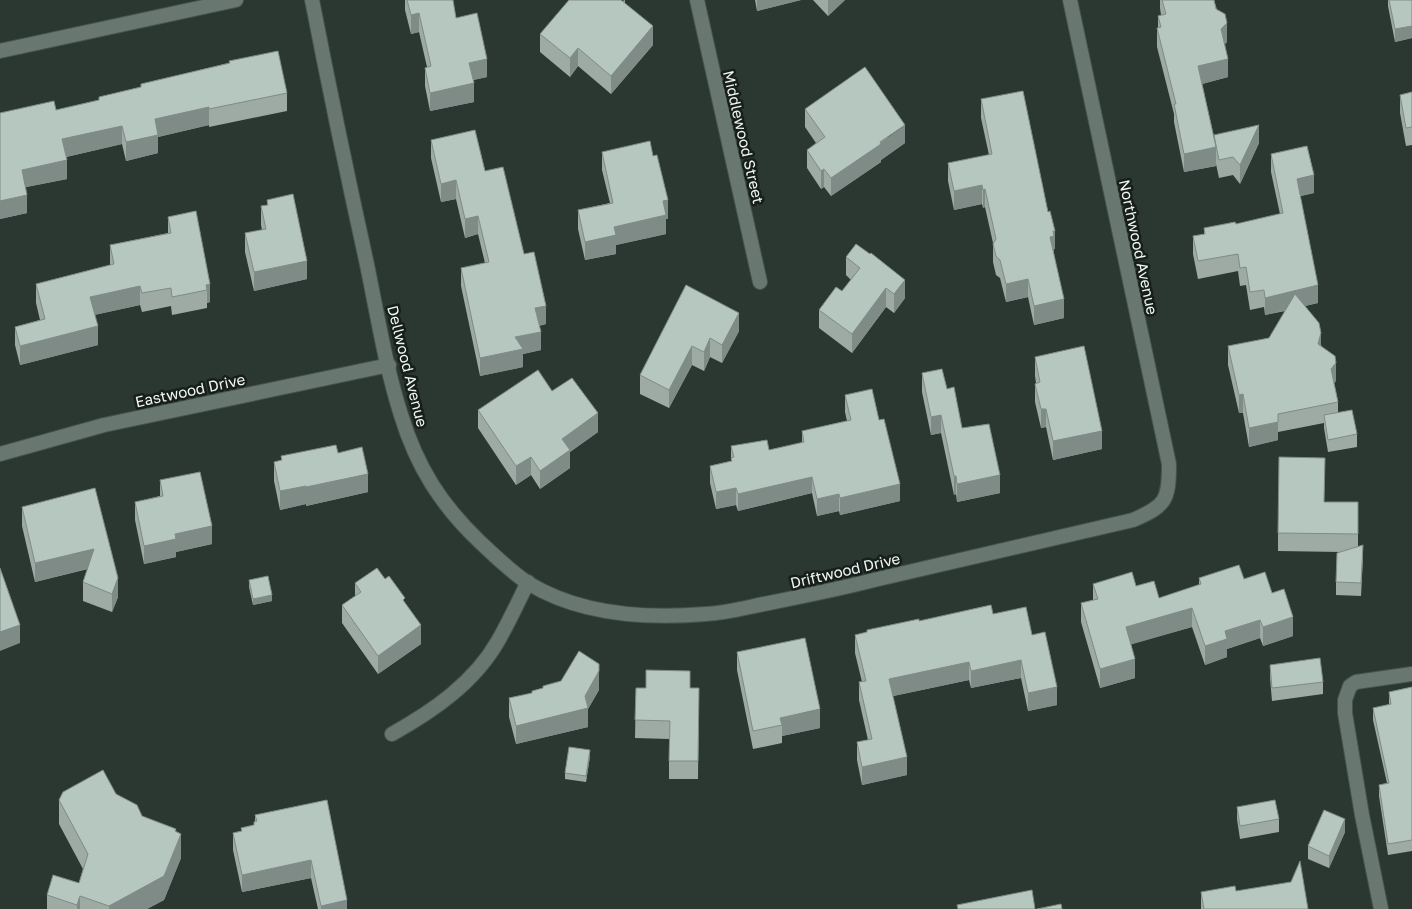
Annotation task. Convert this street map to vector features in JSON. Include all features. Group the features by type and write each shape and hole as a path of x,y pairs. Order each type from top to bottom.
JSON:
{"street":[{"path":"0,51 236,0"},
{"name":"Dellwood Avenue","path":"312,0 332,102 401,416 421,466 437,494 458,521 501,562 528,582"},
{"name":"Middlewood Street","path":"697,0 760,282"},
{"name":"Northwood Avenue","path":"1070,0 1169,464 1169,484 1164,501"},
{"name":"Eastwood Drive","path":"0,454 104,425 389,365"},
{"name":"Driftwood Drive","path":"528,582 552,595 584,606 615,612 660,616 707,614 819,593 1133,520 1149,513 1164,501"},
{"path":"392,734 418,720 448,699 474,674 498,642 528,582"},
{"path":"1381,909 1362,815 1345,713 1345,700 1350,686 1356,682 1412,674"}],"building":[{"path":"407,0 453,0 456,18 477,13 487,59 469,63 474,83 430,93 425,68 431,66 419,13 411,15"},
{"path":"569,0 621,0 653,26 611,76 578,48 570,58 540,34"},
{"path":"1162,0 1214,0 1216,9 1225,14 1227,23 1221,29 1228,59 1198,66 1216,147 1184,154 1174,104 1176,104 1157,28 1161,27 1158,16 1166,14"},
{"path":"1389,0 1412,0 1412,26 1395,29"},
{"path":"278,51 287,93 155,119 158,135 126,142 122,126 62,139 67,160 22,170 27,195 0,201 0,113 54,101 56,110 99,100 99,97 141,87 141,84 230,63 229,61"},
{"path":"865,67 905,125 831,178 824,169 821,171 807,150 825,137 805,109"},
{"path":"1023,91 1048,212 1050,211 1055,231 1053,231 1054,236 1050,237 1064,299 1034,306 1028,279 1006,284 1000,260 996,256 993,244 996,239 985,189 983,190 982,185 954,191 948,163 992,154 981,99"},
{"path":"1412,92 1412,127 1406,128 1400,95"},
{"path":"1259,125 1240,165 1233,157 1219,160 1214,135"},
{"path":"475,130 485,171 503,167 524,254 534,252 546,306 535,308 541,332 515,337 523,349 480,358 461,268 489,262 478,216 465,219 456,180 441,184 431,140"},
{"path":"650,141 653,156 657,155 668,200 663,201 666,215 614,227 616,235 585,242 578,210 613,203 602,152"},
{"path":"1307,146 1314,175 1297,179 1318,285 1265,298 1264,290 1250,292 1246,267 1240,268 1238,254 1198,261 1193,236 1205,234 1204,228 1235,222 1236,224 1283,213 1271,154"},
{"path":"293,194 307,261 254,272 245,233 266,229 261,206 268,205 267,200"},
{"path":"196,211 210,284 206,285 207,290 172,297 171,288 142,293 140,286 90,297 98,326 20,346 15,327 45,319 36,284 114,264 110,245 171,233 168,217"},
{"path":"856,244 871,253 905,280 894,294 886,288 852,334 819,310 836,287 842,291 860,268 846,257"},
{"path":"686,285 739,313 722,345 710,338 704,352 692,346 669,390 640,375"},
{"path":"1295,294 1319,323 1321,333 1318,344 1335,356 1336,363 1331,369 1338,402 1278,414 1278,422 1249,428 1243,394 1239,395 1228,346 1269,338"},
{"path":"1084,346 1102,431 1053,441 1046,409 1041,409 1035,384 1040,382 1035,357"},
{"path":"942,369 947,389 954,387 962,428 989,424 1000,475 957,484 941,415 931,417 922,373"},
{"path":"538,370 552,391 572,378 598,413 562,439 570,450 540,471 531,457 516,466 478,410"},
{"path":"872,389 879,420 884,419 900,484 840,498 839,494 817,499 812,477 738,494 736,488 716,492 710,466 732,461 731,458 734,457 731,446 767,440 769,450 804,442 802,431 851,420 845,395"},
{"path":"1352,410 1357,434 1328,440 1324,415"},
{"path":"336,445 338,453 362,447 368,474 280,491 274,462 282,460 281,456"},
{"path":"1279,457 1325,458 1324,502 1358,502 1358,534 1278,533"},
{"path":"200,472 212,526 175,534 176,539 144,546 135,502 163,496 160,480"},
{"path":"95,488 118,578 112,594 83,582 94,549 35,563 22,507"},
{"path":"1363,545 1361,583 1336,582 1337,553"},
{"path":"1239,565 1244,579 1265,572 1272,593 1284,589 1293,617 1263,627 1260,620 1225,631 1227,639 1205,646 1192,608 1126,627 1135,659 1100,669 1081,603 1098,599 1093,584 1132,572 1136,586 1154,581 1159,598 1201,584 1199,578"},
{"path":"0,568 20,625 0,632"},
{"path":"377,568 385,579 389,576 421,625 378,656 342,605 361,592 355,583"},
{"path":"268,576 272,595 253,599 249,580"},
{"path":"991,605 993,614 1026,607 1032,635 1045,632 1057,687 1028,693 1021,660 971,671 969,662 889,679 907,757 862,767 857,742 872,739 859,682 866,681 855,635 867,632 867,630"},
{"path":"805,638 820,709 780,718 782,725 753,731 737,652"},
{"path":"579,651 599,664 599,671 585,696 588,708 516,726 509,698 532,693 532,691 543,688 543,686 561,681"},
{"path":"1320,658 1323,682 1272,688 1270,665"},
{"path":"646,670 690,671 690,688 699,688 698,761 669,761 670,721 635,720 636,688 646,688"},
{"path":"1412,687 1412,840 1388,844 1379,785 1389,783 1373,708 1391,704 1389,692"},
{"path":"569,747 590,750 586,776 565,773"},
{"path":"103,770 116,794 137,805 142,816 176,829 175,831 181,834 164,876 109,906 80,896 77,905 47,895 53,875 79,883 88,854 59,800 63,792"},
{"path":"327,800 347,900 321,906 311,860 242,875 233,833 242,831 241,828 254,825 254,822 257,821 255,815"},
{"path":"1275,800 1279,819 1240,826 1237,807"},
{"path":"1324,810 1345,819 1329,856 1308,846"},
{"path":"1300,861 1308,909 1204,909 1201,892 1235,886 1236,891 1291,882"},
{"path":"1032,890 1035,909 958,909 957,905"},
{"path":"1061,904 1062,909 1037,909"}]}
